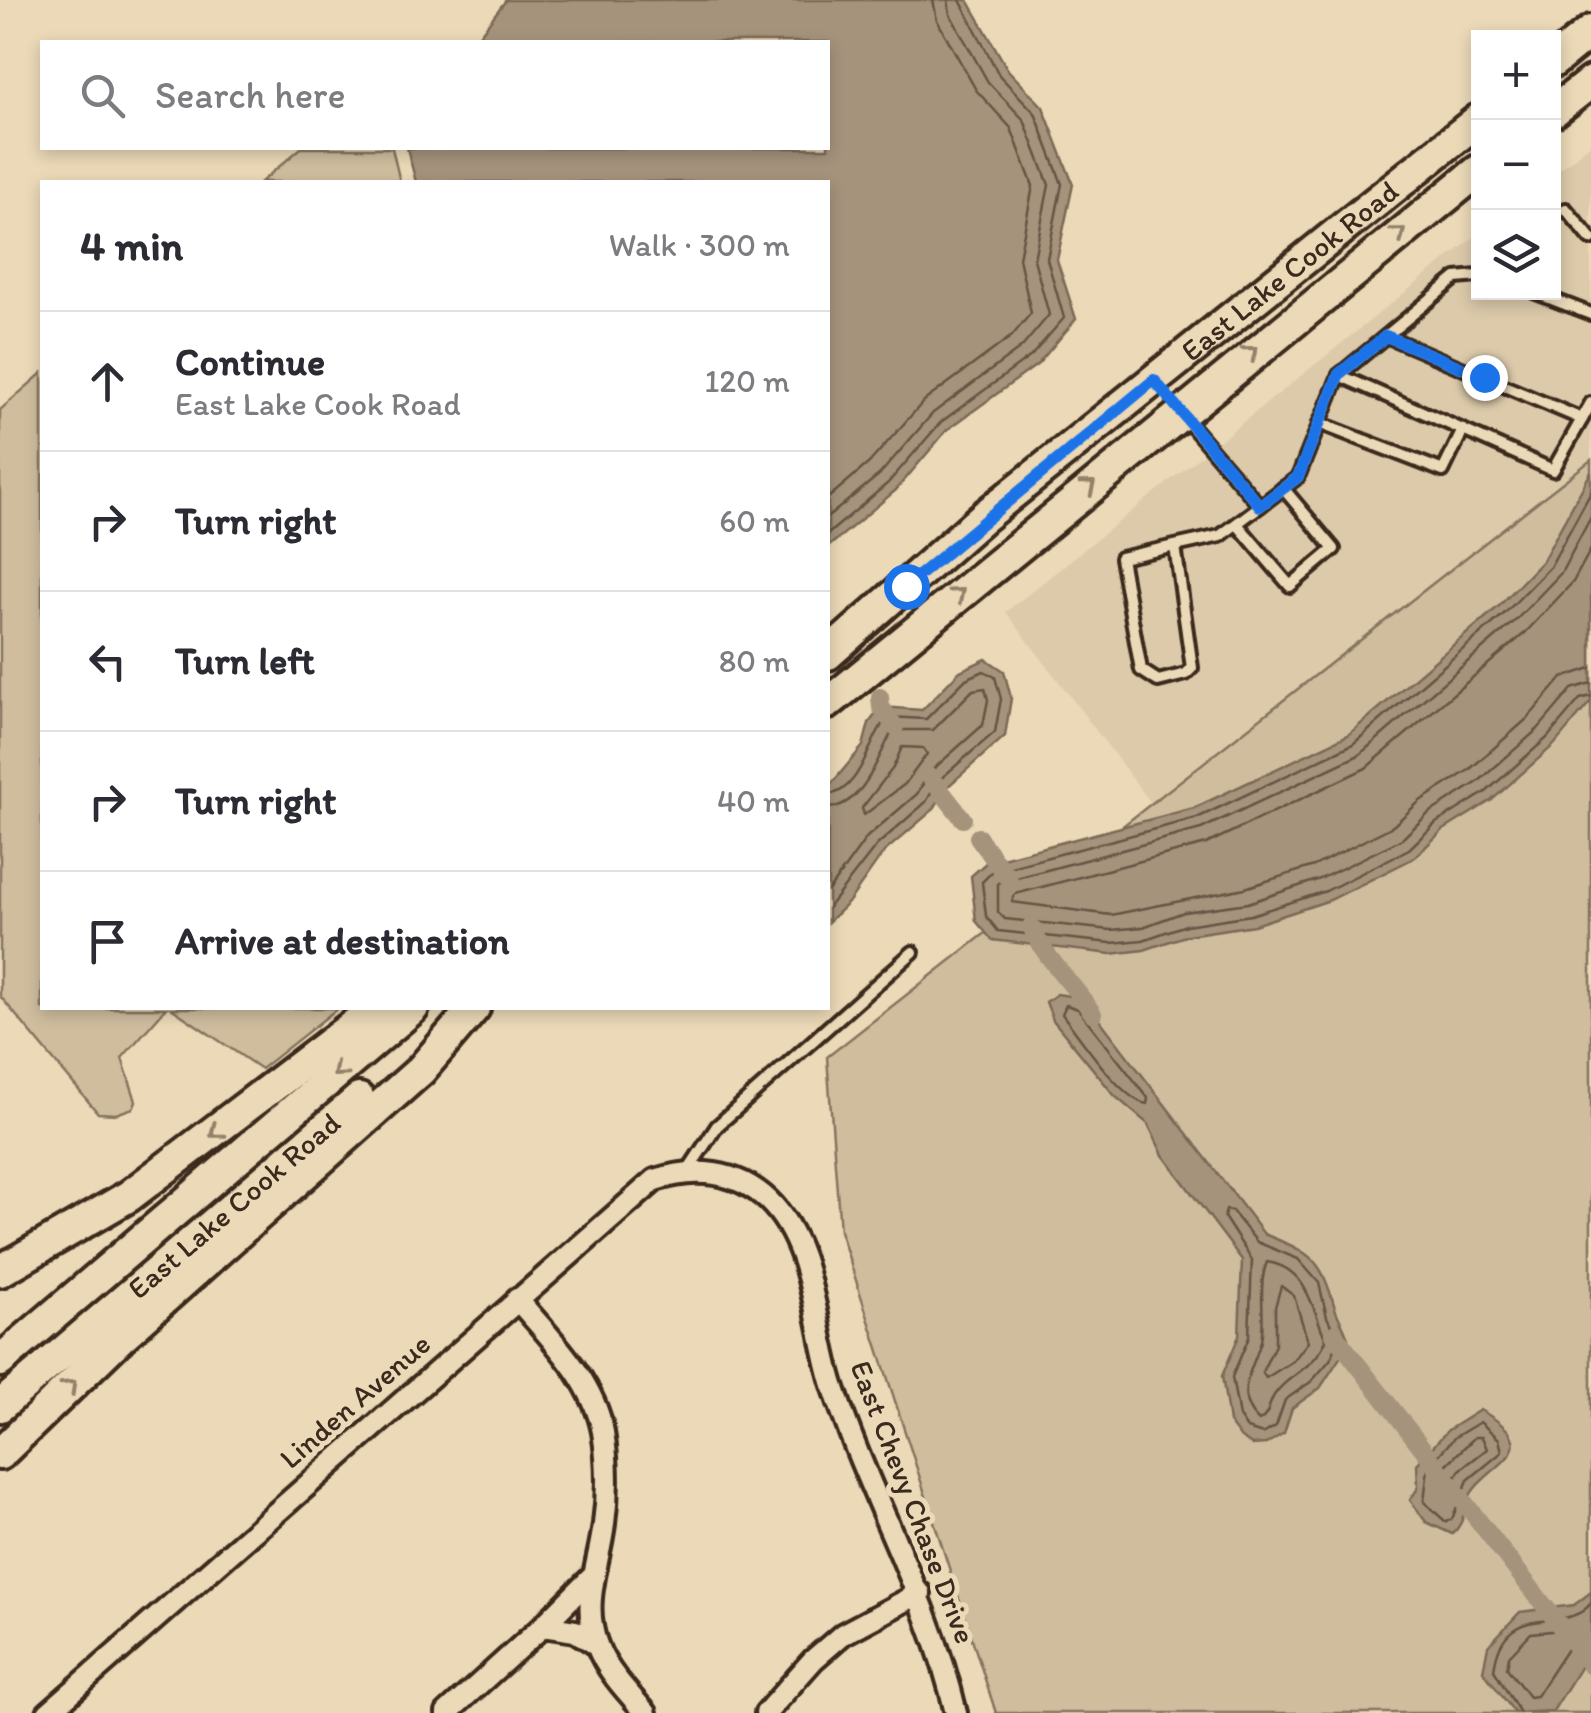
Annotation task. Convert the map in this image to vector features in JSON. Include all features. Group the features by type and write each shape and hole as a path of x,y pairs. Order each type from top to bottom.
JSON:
{"main road":[{"path":"1561,55 1591,31"},
{"path":"1561,106 1591,82"},
{"name":"East Lake Cook Road","path":"830,652 982,518 1471,126"},
{"name":"East Lake Cook Road","path":"830,701 1471,176"},
{"path":"1154,380 1180,411"},
{"path":"0,1271 130,1196 373,1010"},
{"name":"East Lake Cook Road","path":"0,1360 411,1010"},
{"name":"East Lake Cook Road","path":"0,1406 464,1010"},
{"path":"0,1454 121,1337 421,1070 472,1010"}],"street":[{"name":"East Chevy Chase Drive","path":"688,1170 743,1182 788,1223 800,1253 833,1386 920,1592 956,1713"},
{"name":"Linden Avenue","path":"48,1713 655,1180 688,1170"},
{"path":"516,1299 564,1354 591,1396 602,1431 607,1493 591,1578 597,1645"},
{"path":"447,1713 591,1578"},
{"path":"766,1713 813,1660 843,1634 920,1592"},
{"path":"543,1626 575,1631 597,1645 646,1713"}],"lane":[{"path":"1566,209 1591,239"},
{"path":"1175,546 1192,668 1186,674 1158,681 1141,670 1121,558 1175,546 1220,536 1298,477 1339,374 1456,278 1471,277"},
{"path":"1555,300 1591,314"},
{"path":"1386,336 1582,418"},
{"path":"1339,374 1553,470 1591,403"},
{"path":"1180,411 1260,506"},
{"path":"1319,423 1443,471 1463,430"},
{"path":"1237,524 1290,586 1334,549 1283,488"},
{"path":"688,1170 700,1146 729,1115 913,952"}],"shaded area":[{"path":"1591,144 1591,460 1152,804 1006,612 1471,240 1471,300 1561,300 1561,168"},
{"path":"299,150 392,150 400,180 263,180"},
{"path":"40,375 40,1010 164,1010 122,1058 136,1101 133,1108 116,1114 98,1113 0,996 0,410"},
{"path":"1591,460 1591,1713 996,1713 840,1231 827,1057"},
{"path":"174,1010 335,1010 261,1069"}],"water":[{"path":"506,0 968,0 1008,70 1043,107 1073,184 1057,260 1076,319 1038,364 947,430 896,490 830,545 830,180 415,180 408,150 830,150 830,40 476,40"},
{"path":"1591,472 1591,701 1554,745 1492,800 1442,831 1414,858 1330,900 1254,925 1188,935 1144,950 1111,954 992,940 976,921 971,876 987,862 1194,808 1348,735 1499,606 1543,560"},
{"path":"986,659 1004,671 1011,698 1005,736 945,789 934,809 884,852 848,903 830,920 830,786 863,746 869,723 881,707 922,710 960,671"},
{"path":"1057,994 1083,998 1264,1234 1304,1253 1319,1267 1349,1344 1320,1388 1292,1408 1284,1433 1266,1444 1252,1445 1229,1422 1222,1376 1239,1336 1242,1260 1163,1155 1148,1124 1115,1096 1053,1020 1046,1002"},
{"path":"1480,1410 1501,1423 1514,1445 1502,1463 1472,1492 1460,1525 1452,1534 1426,1522 1410,1500 1418,1488 1417,1464 1448,1430"},
{"path":"1591,1592 1591,1650 1553,1711 1515,1713 1483,1671 1488,1646 1520,1612 1574,1605"}],"waterway":[{"path":"880,697 881,707 895,727"},
{"path":"930,777 963,819"},
{"path":"978,837 1009,880"},
{"path":"1031,926 1093,1014"},
{"path":"1334,1334 1591,1666"}],"route":[{"path":"906,586 982,518 1154,380 1260,506 1298,477 1339,374 1386,336 1484,377"}]}
